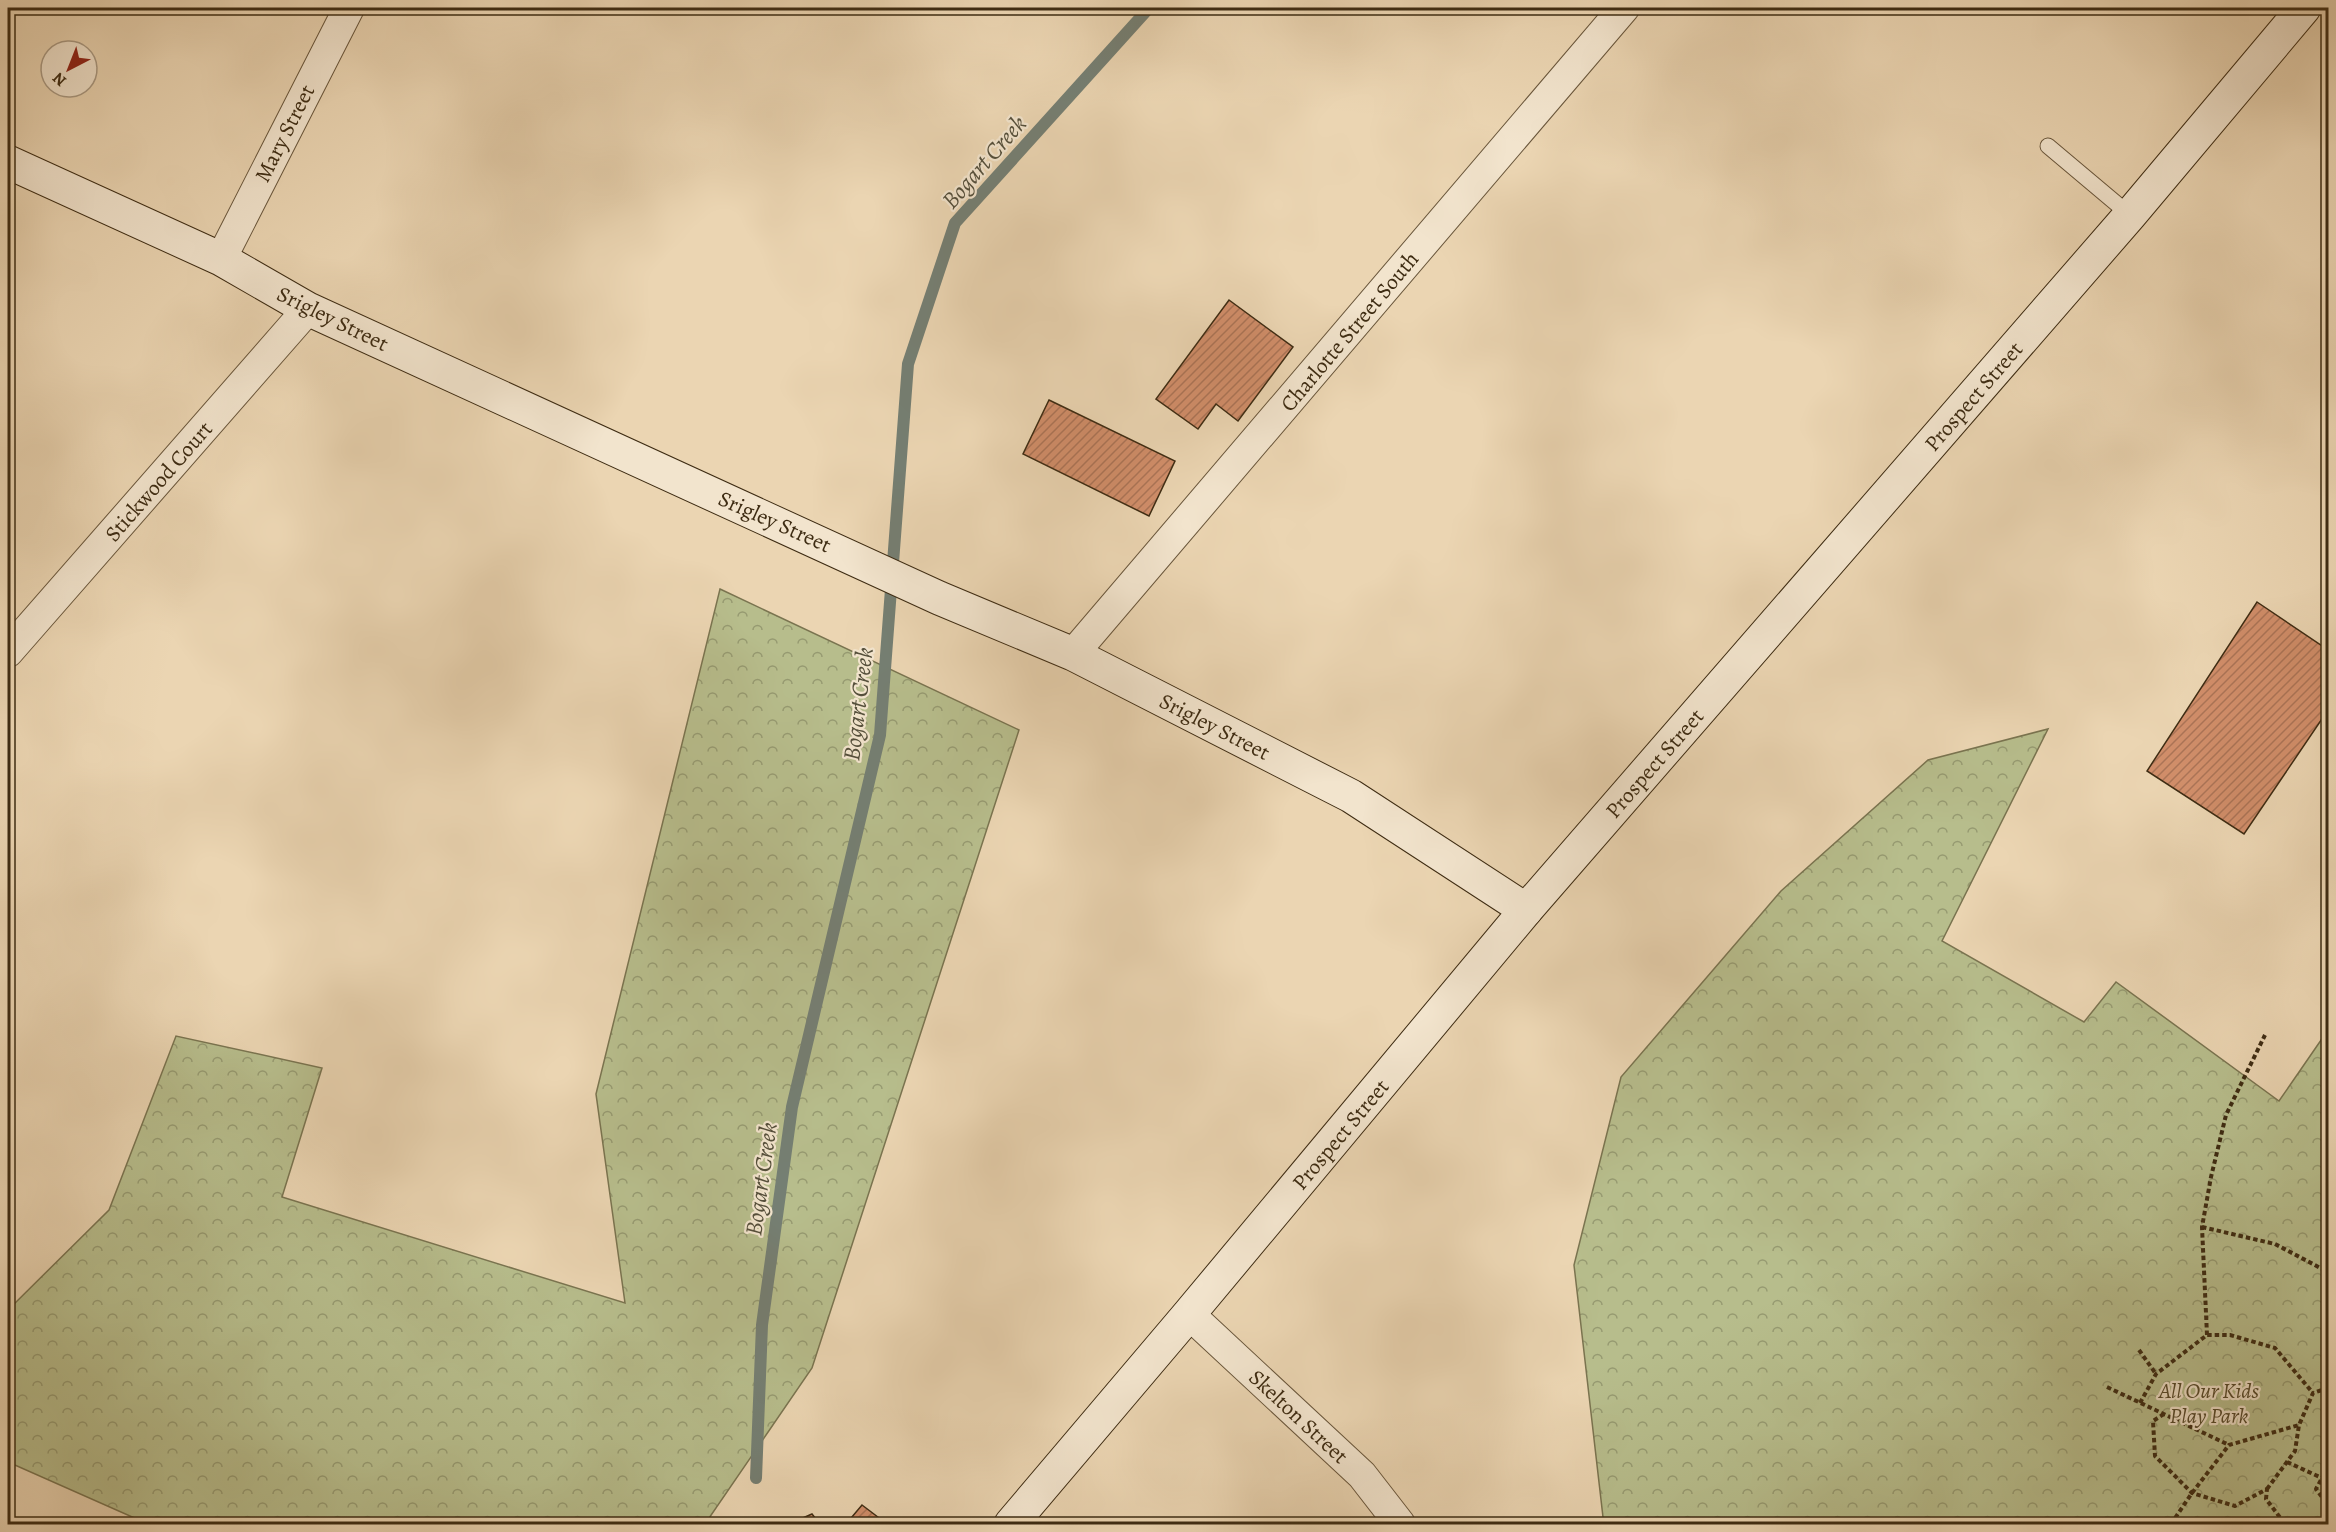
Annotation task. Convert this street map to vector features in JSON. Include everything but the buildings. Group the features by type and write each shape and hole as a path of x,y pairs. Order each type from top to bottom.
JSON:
{"main road":[{"name":"Prospect Street","path":"1011,1524 1190,1314 1526,910 2130,215 2304,8"},
{"name":"Srigley Street","path":"8,162 221,259 308,309 939,598 1073,654 1351,796 1526,910"}],"street":[{"name":"Mary Street","path":"221,259 349,8"},
{"name":"Charlotte Street South","path":"1073,654 1624,8"},
{"name":"Stickwood Court","path":"8,652 308,309"},
{"name":"Skelton Street","path":"1190,1314 1362,1475 1401,1524"}],"lane":[{"path":"2048,146 2130,215"}],"path":[{"path":"2207,1335 2202,1227 2211,1177 2226,1115 2265,1035"},
{"path":"2202,1227 2275,1244 2328,1272"},
{"path":"2140,1403 2156,1374 2207,1335 2230,1335 2275,1348 2313,1393"},
{"path":"2139,1350 2156,1374"},
{"path":"2108,1387 2229,1445"},
{"path":"2164,1414 2153,1421 2155,1456 2192,1493 2235,1506 2267,1490 2295,1451 2299,1425 2313,1393 2328,1388"},
{"path":"2171,1524 2229,1445 2299,1425"},
{"path":"2287,1462 2322,1478"},
{"path":"2328,1467 2316,1488 2328,1505"},
{"path":"2267,1490 2266,1499 2285,1524"}],"green space":[{"path":"720,589 1019,730 812,1368 705,1524 148,1524 8,1462 8,1310 109,1210 176,1036 322,1068 282,1197 625,1303 596,1094"},
{"name":"All Our Kids Play Park","path":"2048,729 1942,941 2084,1022 2116,982 2279,1101 2328,1030 2328,1524 1607,1524 1603,1517 1574,1265 1621,1077 1781,891 1928,760"}],"waterway":[{"name":"Bogart Creek","path":"756,1478 762,1325 792,1107 880,735 908,364 955,223 1149,8"}]}
